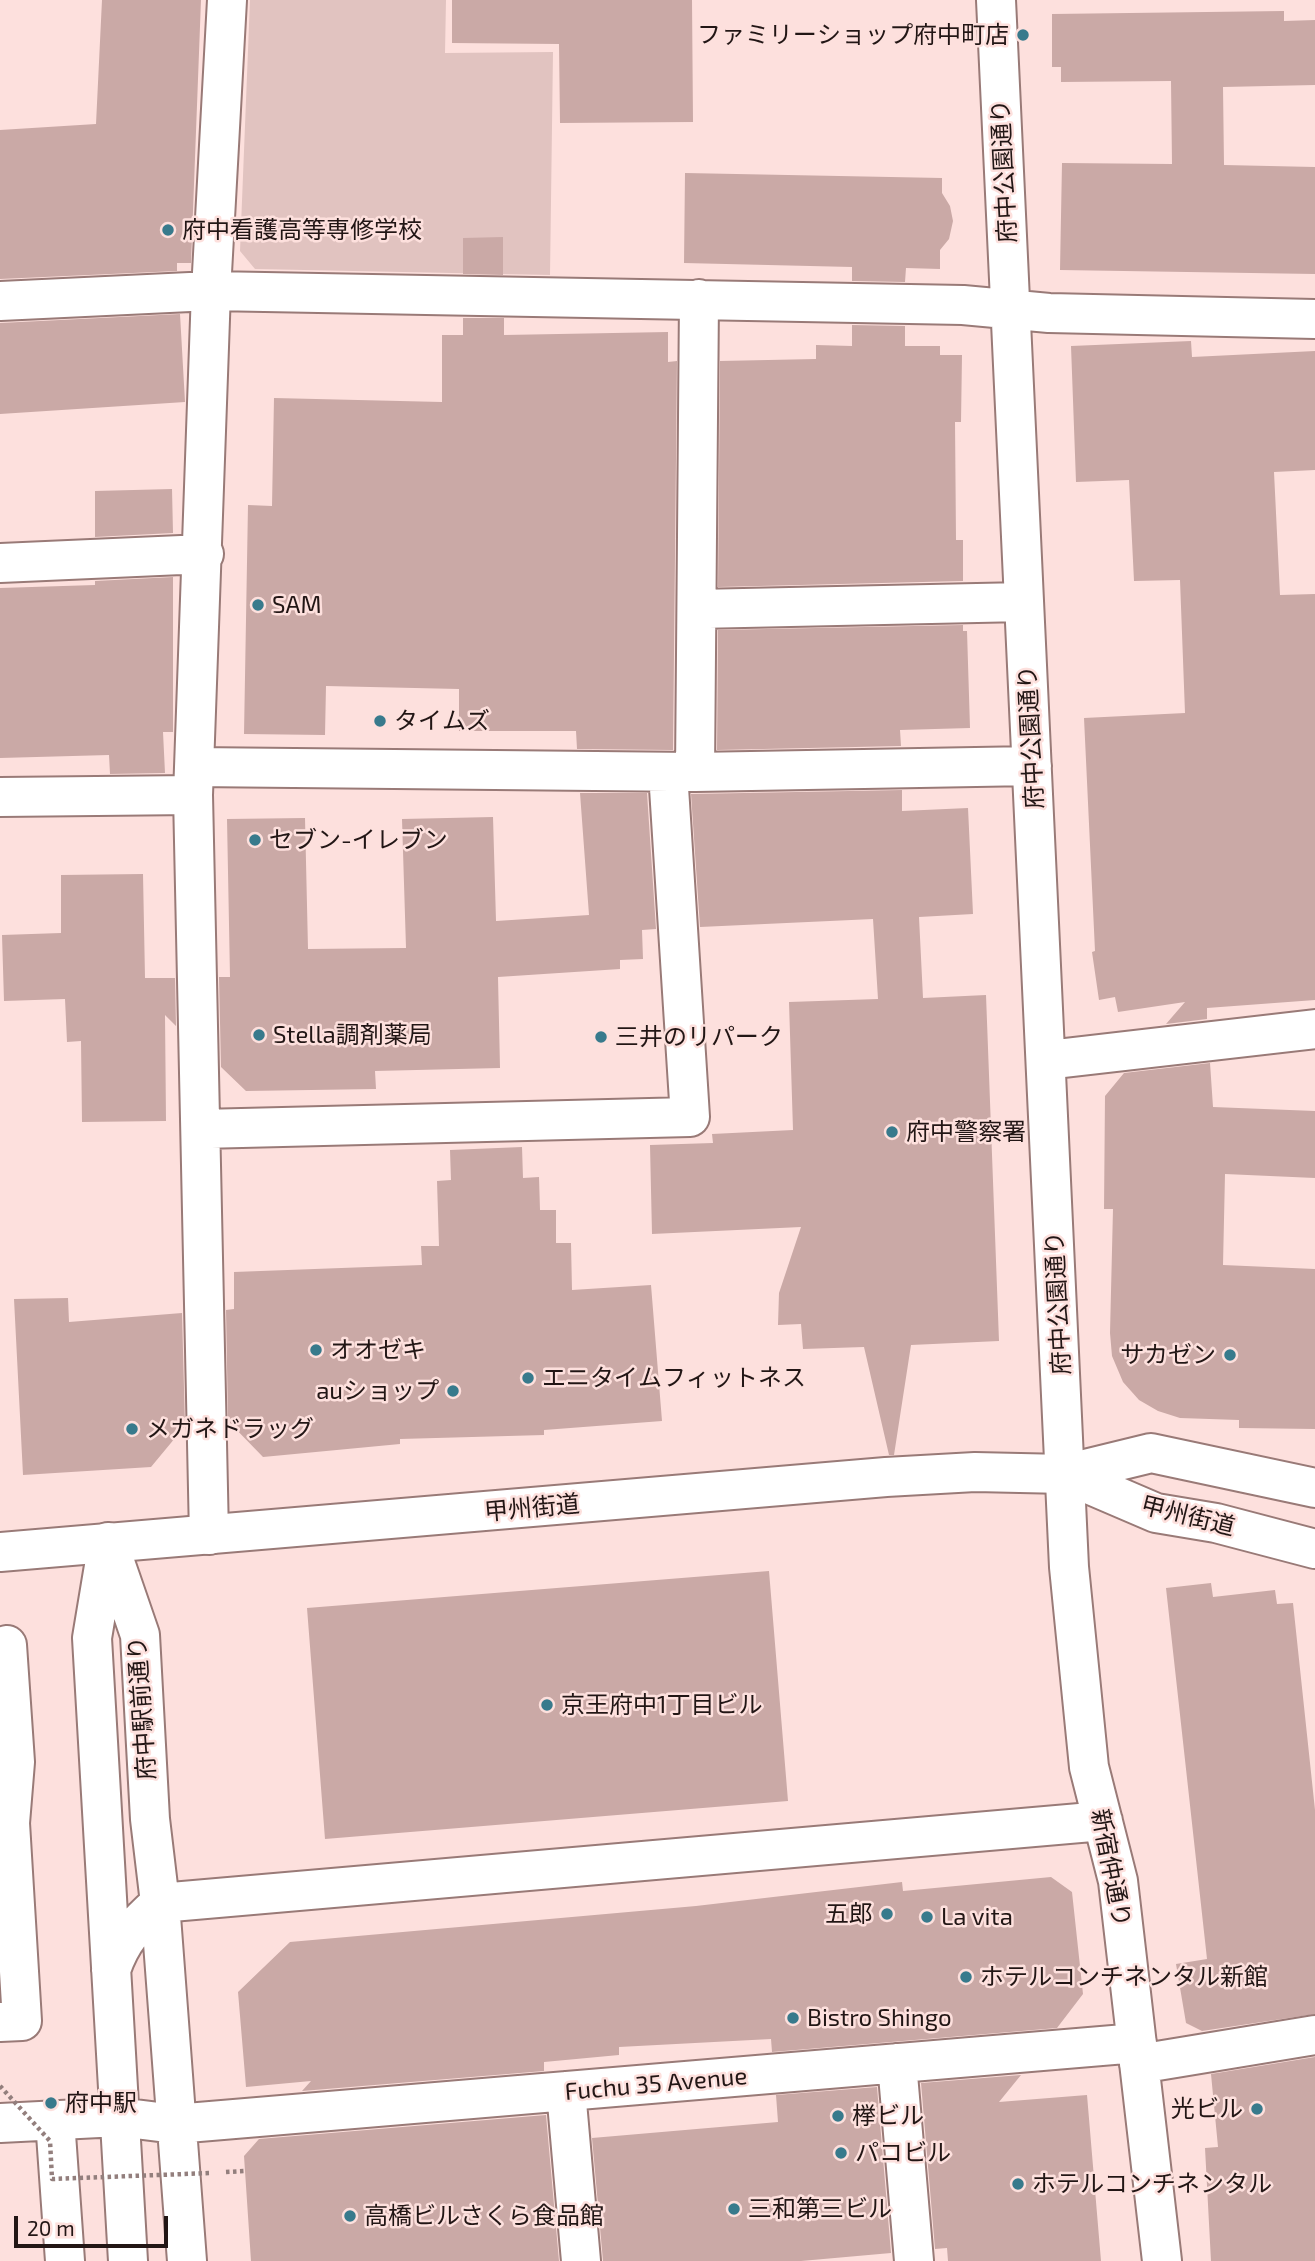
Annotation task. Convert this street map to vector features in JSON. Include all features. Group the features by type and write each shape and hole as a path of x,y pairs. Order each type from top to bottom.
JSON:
{"main road":[{"path":"209,1535 194,781 204,554 211,291 228,0"},
{"name":"府中公園通り","path":"996,0 1065,1474"},
{"path":"0,301 211,291 963,305 1011,311 1315,319"},
{"path":"201,1129 690,1116 681,772 697,608 699,299"},
{"path":"0,563 204,554"},
{"path":"697,608 1024,603"},
{"path":"0,797 194,781 1032,766"},
{"path":"1047,1060 1315,1029"},
{"name":"甲州街道","path":"0,1552 886,1477 975,1472 1065,1474 1152,1453 1315,1488"},
{"name":"甲州街道","path":"1065,1474 1156,1513 1216,1523 1315,1549"},
{"name":"新宿仲通り","path":"1065,1474 1069,1567 1089,1767 1118,1881 1162,2261"},
{"name":"府中駅前通り","path":"108,1542 140,1635 150,1819 160,1903 187,2261"},
{"name":"府中駅前通り","path":"108,1542 92,1638 128,2261"},
{"path":"0,2022 22,2021 10,1980 10,1823 15,1762 7,1645"},
{"path":"111,1970 120,1945 135,1925 160,1903 1103,1821"},
{"name":"Fuchu 35 Avenue","path":"0,2123 119,2117 176,2124 897,2063 1138,2053 1315,2035"},
{"path":"897,2063 914,2261"},
{"path":"566,2091 581,2261"},
{"path":"55,2120 65,2261"},
{"path":"40,2261 37,2207 59,2162"}],"path":[{"path":"0,2086 50,2141 52,2179 211,2173"}],"shaded area":[{"path":"250,0 446,0 445,53 553,52 550,275 255,269 240,251"}],"building":[{"path":"102,0 201,0 191,263 177,263 177,271 0,279 0,130 96,124"},
{"path":"452,0 692,0 693,122 560,123 559,44 452,43"},
{"path":"1284,11 1284,21 1315,20 1315,85 1223,87 1224,165 1315,167 1315,274 1060,270 1062,163 1172,164 1171,81 1061,82 1061,67 1052,67 1052,14"},
{"path":"685,173 942,178 942,193 950,206 953,221 949,239 940,250 940,269 906,268 905,282 852,281 852,267 684,263"},
{"path":"503,237 503,275 463,274 463,238"},
{"path":"180,314 185,402 0,414 0,323"},
{"path":"463,318 504,318 504,335 668,332 668,362 677,361 673,750 577,749 576,731 459,731 459,689 326,686 325,735 244,734 248,505 272,506 274,398 442,402 442,335 463,335"},
{"path":"852,325 905,326 905,346 940,346 940,355 962,355 961,422 955,422 956,540 963,540 963,581 718,587 720,361 816,359 816,345 852,346"},
{"path":"1191,341 1192,357 1315,351 1315,470 1274,472 1280,595 1315,594 1315,1000 1207,1008 1207,1019 1166,1024 1185,1002 1118,1012 1115,997 1099,1000 1092,952 1095,951 1084,718 1185,713 1180,580 1134,581 1129,480 1076,482 1071,346"},
{"path":"172,489 173,533 95,537 95,491"},
{"path":"173,577 173,732 163,732 165,773 110,774 109,755 0,758 0,588 95,585 95,581"},
{"path":"963,625 963,631 967,631 970,728 900,730 901,746 717,750 718,630"},
{"path":"902,790 902,811 968,808 973,914 919,917 923,998 986,995 999,1341 911,1345 894,1455 889,1455 864,1347 803,1349 801,1324 778,1325 779,1293 801,1227 652,1234 650,1145 713,1143 712,1134 793,1130 789,1002 878,999 873,919 700,927 691,794"},
{"path":"580,793 647,793 656,929 642,930 643,959 620,960 620,969 498,977 500,1068 375,1071 376,1089 246,1091 221,1067 219,977 230,977 227,819 305,818 308,949 406,948 402,819 493,817 496,921 589,915"},
{"path":"143,874 145,978 175,978 176,1026 165,1015 166,1121 82,1122 81,1041 67,1042 65,999 4,1001 2,935 61,933 61,875"},
{"path":"1210,1063 1213,1107 1315,1111 1315,1178 1225,1174 1223,1265 1315,1269 1315,1429 1239,1428 1239,1420 1180,1418 1158,1411 1139,1400 1123,1382 1112,1356 1110,1333 1113,1209 1104,1209 1105,1096 1124,1073"},
{"path":"522,1147 523,1178 539,1177 540,1210 556,1210 556,1243 571,1243 572,1290 651,1285 662,1421 544,1430 544,1435 400,1439 400,1444 263,1457 228,1421 226,1310 234,1309 234,1272 422,1265 421,1246 439,1246 437,1181 451,1180 450,1150"},
{"path":"68,1298 69,1322 182,1313 185,1426 151,1467 23,1475 14,1299"},
{"name":"京王府中1丁目ビル","path":"769,1571 788,1801 325,1839 307,1608"},
{"path":"1211,1583 1213,1597 1275,1590 1277,1604 1293,1603 1315,1810 1315,2014 1202,2031 1186,2023 1176,1964 1207,1959 1166,1588"},
{"path":"1051,1877 1072,1892 1083,1994 1057,2028 772,2052 771,2039 619,2047 619,2055 544,2062 544,2071 302,2091 311,2081 246,2087 238,1992 290,1942 696,1906 902,1882 903,1891"},
{"path":"1315,2057 1315,2261 1211,2261 1205,2148 1218,2147 1211,2074"},
{"name":"ホテルコンチネンタル","path":"1021,2075 999,2102 1087,2095 1101,2261 948,2261 947,2248 935,2249 921,2083"},
{"path":"877,2087 891,2253 801,2261 603,2261 592,2138 778,2122 776,2095"},
{"name":"高橋ビルさくら食品館","path":"546,2115 559,2261 251,2261 244,2156 259,2139"}],"place":[{"name":"ファミリーショップ府中町店","path":"1023,35"},
{"name":"府中看護高等専修学校","path":"168,230"},
{"name":"SAM","path":"258,605"},
{"name":"タイムズ","path":"380,721"},
{"name":"セブン-イレブン","path":"255,840"},
{"name":"Stella調剤薬局","path":"259,1035"},
{"name":"三井のリパーク","path":"601,1037"},
{"name":"府中警察署","path":"892,1132"},
{"name":"オオゼキ","path":"316,1350"},
{"name":"サカゼン","path":"1230,1355"},
{"name":"エニタイムフィットネス","path":"528,1378"},
{"name":"auショップ","path":"453,1391"},
{"name":"メガネドラッグ","path":"132,1429"},
{"name":"京王府中1丁目ビル","path":"547,1705"},
{"name":"五郎","path":"887,1914"},
{"name":"La vita","path":"927,1917"},
{"name":"ホテルコンチネンタル新館","path":"966,1977"},
{"name":"Bistro Shingo","path":"793,2018"},
{"name":"府中駅","path":"51,2103"},
{"name":"光ビル","path":"1257,2109"},
{"name":"﨔ビル","path":"838,2116"},
{"name":"パコビル","path":"841,2153"},
{"name":"ホテルコンチネンタル","path":"1018,2184"},
{"name":"三和第三ビル","path":"734,2209"},
{"name":"高橋ビルさくら食品館","path":"350,2216"}]}
